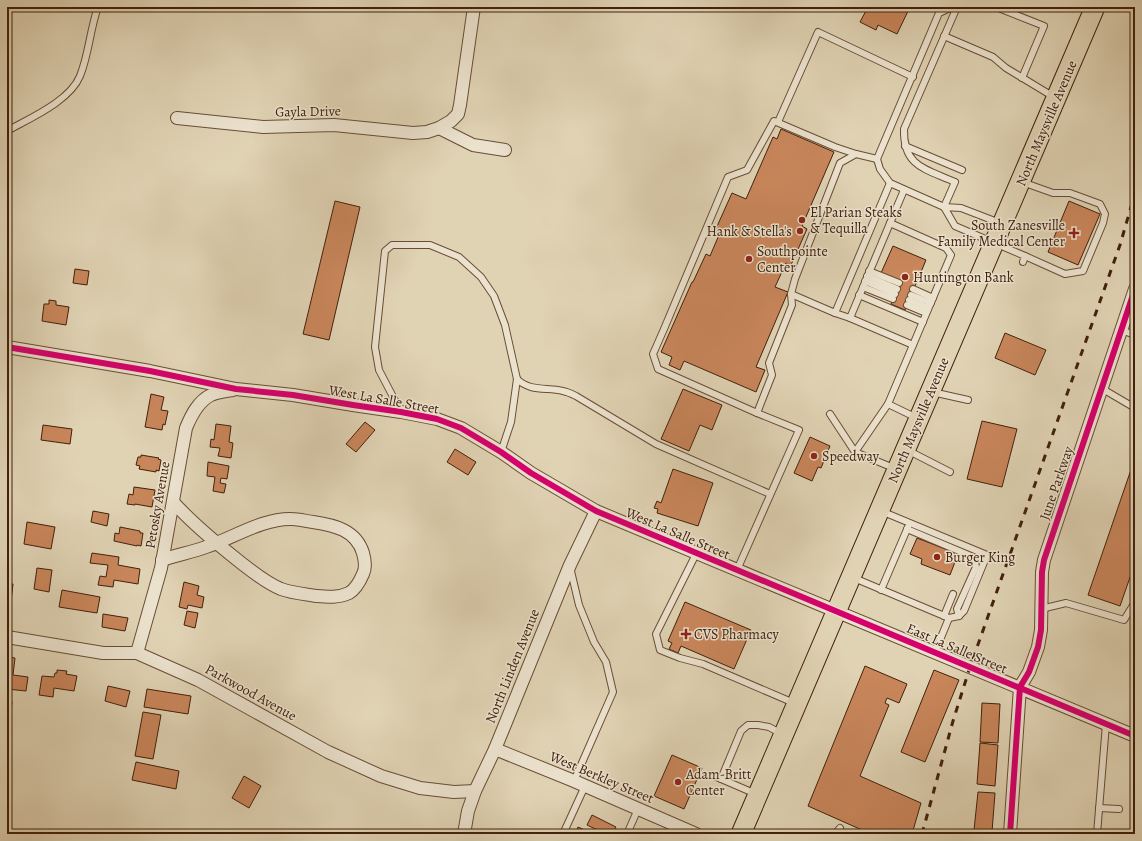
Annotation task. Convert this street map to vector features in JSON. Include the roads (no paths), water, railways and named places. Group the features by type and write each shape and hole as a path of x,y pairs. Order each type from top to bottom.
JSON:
{"main road":[{"name":"North Maysville Avenue","path":"740,834 1095,7"}],"street":[{"name":"Gayla Drive","path":"177,118 263,127 334,125 413,133 427,132 439,128 458,114 474,7"},
{"path":"439,128 473,145 505,150"},
{"name":"June Parkway","path":"1020,687 1029,672 1038,647 1041,630 1044,560 1135,289"},
{"name":"West La Salle Street","path":"7,346 150,371 236,389 292,395 437,419 461,428 501,452 531,473 596,511 696,554 836,611"},
{"name":"Petosky Avenue","path":"137,653 162,560 186,428 191,415 198,406 210,396 236,389"},
{"path":"162,560 206,547 216,543 275,520 292,519 331,525 346,531 360,546 364,556 364,571 359,584 355,588 350,592 337,597 300,594 280,588 261,578 216,543 195,526 173,502"},
{"name":"North Linden Avenue","path":"464,834 468,811 475,791 495,749 570,565 596,511"},
{"name":"East La Salle Street","path":"836,611 1135,736"},
{"name":"Parkwood Avenue","path":"7,637 103,653 137,653 198,680 328,752 381,776 420,788 454,792 475,791"},
{"path":"1010,834 1020,687"},
{"name":"West Berkley Street","path":"495,749 579,783 696,834"}],"lane":[{"path":"7,132 57,103 73,88 80,76 91,29 98,7"},
{"path":"952,7 939,14 877,159 880,168 890,183 944,207 961,208 1002,224"},
{"path":"944,207 956,182 918,166 909,158 905,146 904,129 957,7"},
{"path":"996,7 1044,26 1022,78"},
{"path":"778,122 818,32 913,76"},
{"path":"944,36 993,57 1006,68 1056,98"},
{"path":"737,570 799,430 658,369 653,354 728,178 746,170 774,121 835,147 877,159"},
{"path":"905,146 962,170"},
{"path":"757,413 772,375 769,363 792,305 792,294 795,279 840,164 856,154"},
{"path":"944,207 956,226 994,242 1024,259 1065,274 1083,271 1103,223 1104,214 1100,204 1070,193 1053,193 1021,181"},
{"path":"834,313 890,183"},
{"path":"850,318 904,190"},
{"path":"855,452 888,404 951,255 946,248 890,223"},
{"path":"401,412 380,370 375,347 385,251 392,245 430,245 458,257 481,277 494,296 505,325 517,379 511,422 501,452"},
{"path":"866,279 896,291 866,279"},
{"path":"792,294 913,345"},
{"path":"859,295 922,322"},
{"path":"930,305 910,297 930,305"},
{"path":"1121,330 1135,335"},
{"path":"517,379 523,385 532,388 564,391 576,396 656,444 770,494"},
{"path":"1101,388 1135,408"},
{"path":"930,392 968,400"},
{"path":"888,404 919,418"},
{"path":"830,414 855,452 897,469"},
{"path":"906,449 950,472"},
{"path":"850,577 947,617 959,616 964,610 987,555 879,510"},
{"path":"881,590 910,523"},
{"path":"907,529 971,556 976,561 976,567 957,609 959,616"},
{"path":"696,554 656,634 660,650 680,658 704,664 796,704"},
{"path":"563,834 579,783 614,692 606,662 594,642 579,605 570,565"},
{"path":"935,652 953,594"},
{"path":"1041,609 1066,603 1124,620 1135,602"},
{"path":"1097,834 1106,724"},
{"path":"721,779 741,731 748,725 769,727 784,734"},
{"path":"712,775 757,795"},
{"path":"1099,808 1119,810"},
{"path":"628,834 638,809"},
{"path":"835,834 840,828"}],"railway":[{"path":"922,834 953,721 970,667 1120,245 1135,193"}],"place":[{"name":"El Parian Steaks & Tequilla","path":"802,220"},
{"name":"Hank & Stella's","path":"800,231"},
{"name":"South Zanesville Family Medical Center","path":"1074,233"},
{"name":"Southpointe Center","path":"749,259"},
{"name":"Huntington Bank","path":"905,277"},
{"name":"Speedway","path":"814,456"},
{"name":"Burger King","path":"937,557"},
{"name":"CVS Pharmacy","path":"686,634"},
{"name":"Adam-Britt Center","path":"678,782"}]}
